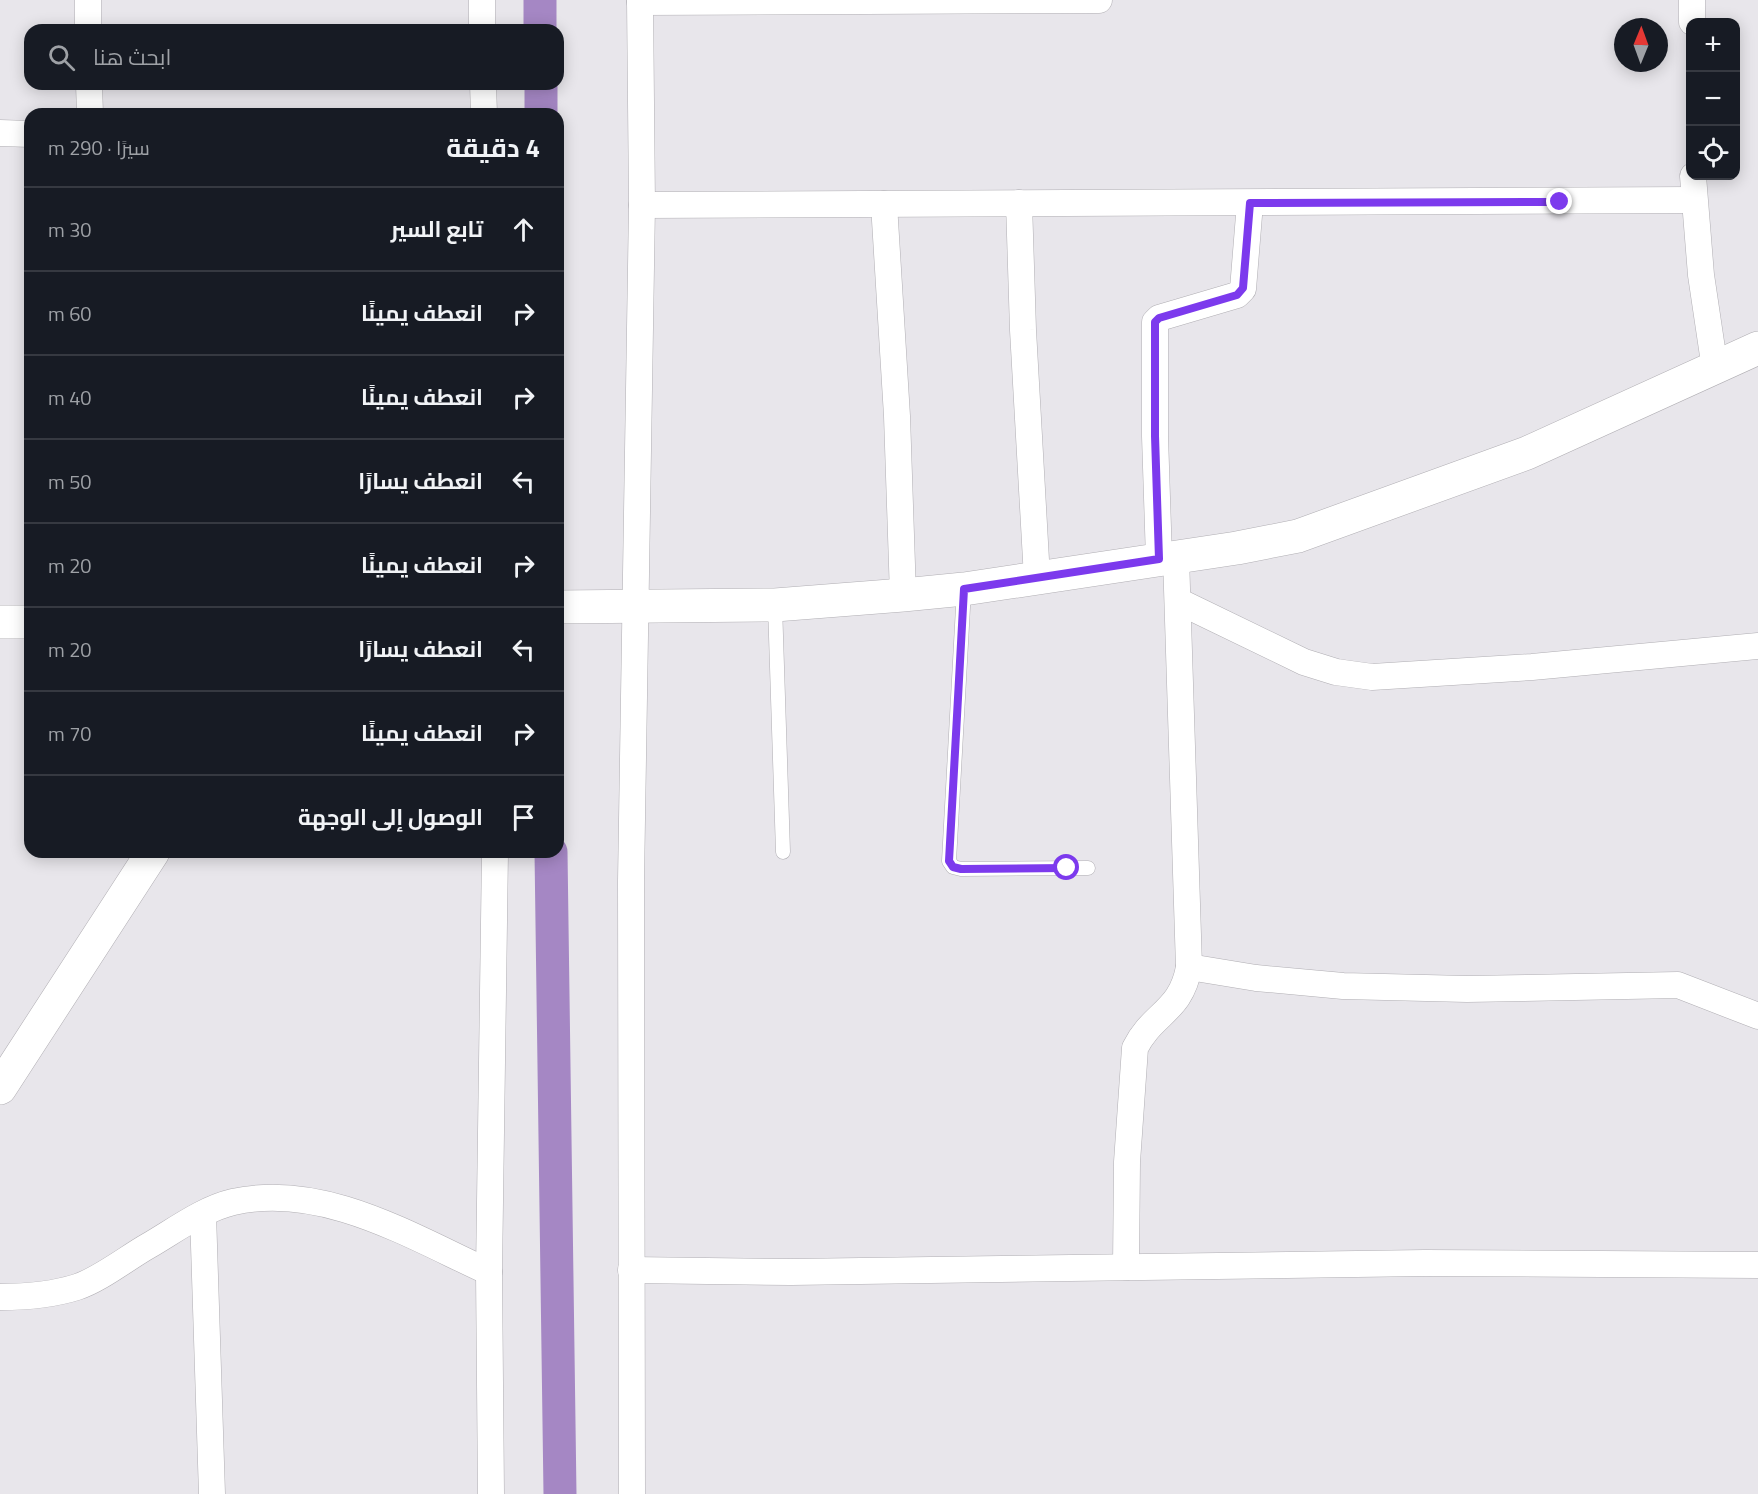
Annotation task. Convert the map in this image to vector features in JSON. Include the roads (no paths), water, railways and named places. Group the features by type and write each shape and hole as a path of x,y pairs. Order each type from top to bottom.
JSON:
{"street":[{"path":"88,0 88,24"},
{"path":"482,0 482,24"},
{"path":"632,1494 634,606 642,205 640,1 1099,0"},
{"path":"1692,0 1692,18"},
{"path":"89,90 90,108"},
{"path":"483,90 484,108"},
{"path":"0,134 24,134"},
{"path":"642,205 1250,203 1694,188 1701,275 1715,369"},
{"path":"1019,203 1023,330 1037,578"},
{"path":"1126,1267 1127,1162 1135,1048 1141,1035 1179,998 1186,986 1189,967 1178,600 1168,558 1155,436 1155,322 1159,318 1237,295 1243,288 1250,203"},
{"path":"885,204 897,416 903,595"},
{"path":"564,607 775,605 903,595 964,589 1298,536 1376,510 1527,453 1758,348"},
{"path":"1178,600 1304,662 1336,672 1372,677 1543,666 1758,646"},
{"path":"0,622 24,622"},
{"path":"0,1088 149,858"},
{"path":"491,1494 489,1272 495,858"},
{"path":"1189,967 1256,978 1343,986 1467,989 1678,985 1758,1016"},
{"path":"0,1298 26,1297 78,1287 203,1214 232,1202 269,1198 316,1202 363,1214 489,1272"},
{"path":"203,1214 212,1494"},
{"path":"631,1270 791,1272 1425,1263 1758,1266"}],"lane":[{"path":"964,589 949,861 953,867 961,869 1088,868"},
{"path":"775,605 783,852"}],"waterway":[{"path":"540,0 540,24"},
{"path":"541,90 541,108"},
{"path":"551,858 560,1494"}]}
